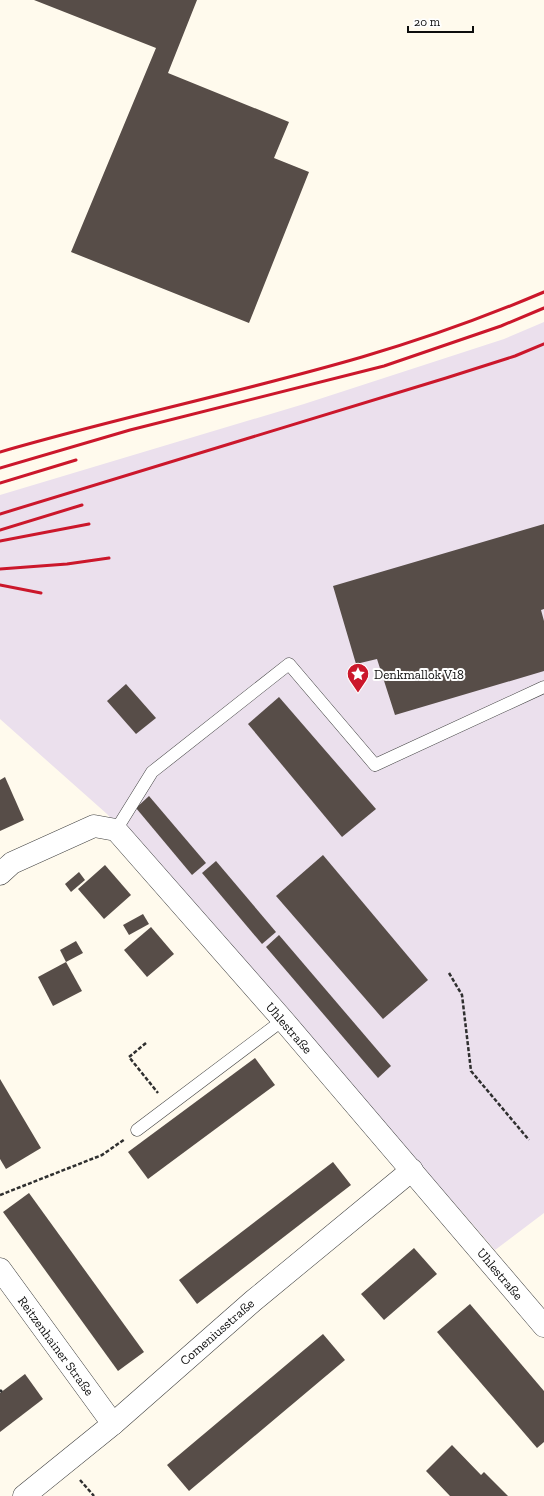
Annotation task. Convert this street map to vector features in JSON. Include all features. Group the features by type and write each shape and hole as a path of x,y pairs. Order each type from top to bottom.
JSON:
{"street":[{"path":"0,874 12,863 94,826 116,830"},
{"name":"Uhlestraße","path":"116,830 283,1020 544,1326"},
{"name":"Comeniusstraße","path":"24,1496 113,1424 252,1301 412,1170"},
{"name":"Reitzenhainer Straße","path":"0,1269 113,1424"}],"lane":[{"path":"116,830 152,772 289,664 375,766 544,686"},
{"path":"137,1130 283,1020"}],"path":[{"path":"449,973 462,995 471,1071 529,1140"},
{"path":"146,1043 129,1057 169,1106"},
{"path":"0,1195 102,1155 137,1130"}],"shaded area":[{"path":"544,322 544,1213 495,1250 270,992 107,814 0,719 0,495 304,404 504,339"}],"building":[{"path":"34,0 197,0 168,73 289,122 274,158 309,172 249,323 71,252 156,48"},
{"path":"544,524 544,609 541,610 544,621 544,671 395,715 377,659 356,664 333,586"},
{"path":"126,684 156,718 136,734 107,701"},
{"path":"279,697 376,809 342,837 248,724"},
{"path":"5,777 24,820 0,831 0,780"},
{"path":"149,796 206,863 192,875 136,808"},
{"path":"323,855 428,980 383,1019 276,896"},
{"path":"216,861 276,932 262,944 202,873"},
{"path":"105,865 131,895 104,919 78,889"},
{"path":"79,872 85,880 71,892 65,884"},
{"path":"143,914 149,924 129,935 123,925"},
{"path":"151,927 174,954 147,977 124,950"},
{"path":"279,935 391,1066 378,1078 266,947"},
{"path":"76,941 83,953 66,962 60,950"},
{"path":"66,962 82,991 53,1006 38,977"},
{"path":"255,1058 275,1085 148,1179 128,1152"},
{"path":"0,1079 41,1148 6,1169 0,1159"},
{"path":"333,1162 351,1185 197,1304 179,1280"},
{"path":"29,1193 144,1352 118,1371 3,1212"},
{"path":"414,1248 437,1274 384,1320 361,1294"},
{"path":"470,1304 544,1391 544,1442 537,1448 437,1332"},
{"path":"323,1334 345,1360 189,1491 167,1465"},
{"path":"25,1374 43,1399 0,1432 0,1393"},
{"path":"452,1445 481,1475 484,1472 508,1496 450,1496 426,1471"}],"railway":[{"path":"0,452 90,427 272,382 362,357 454,327 544,292"},
{"path":"0,468 130,430 384,366 501,326 544,308"},
{"path":"0,514 446,378 515,356 544,344"},
{"path":"0,483 76,460"},
{"path":"0,530 82,505"},
{"path":"0,541 89,524"},
{"path":"0,569 67,564 109,558"},
{"path":"0,585 41,593"}],"place":[{"name":"Denkmallok V18","path":"358,694"}]}
